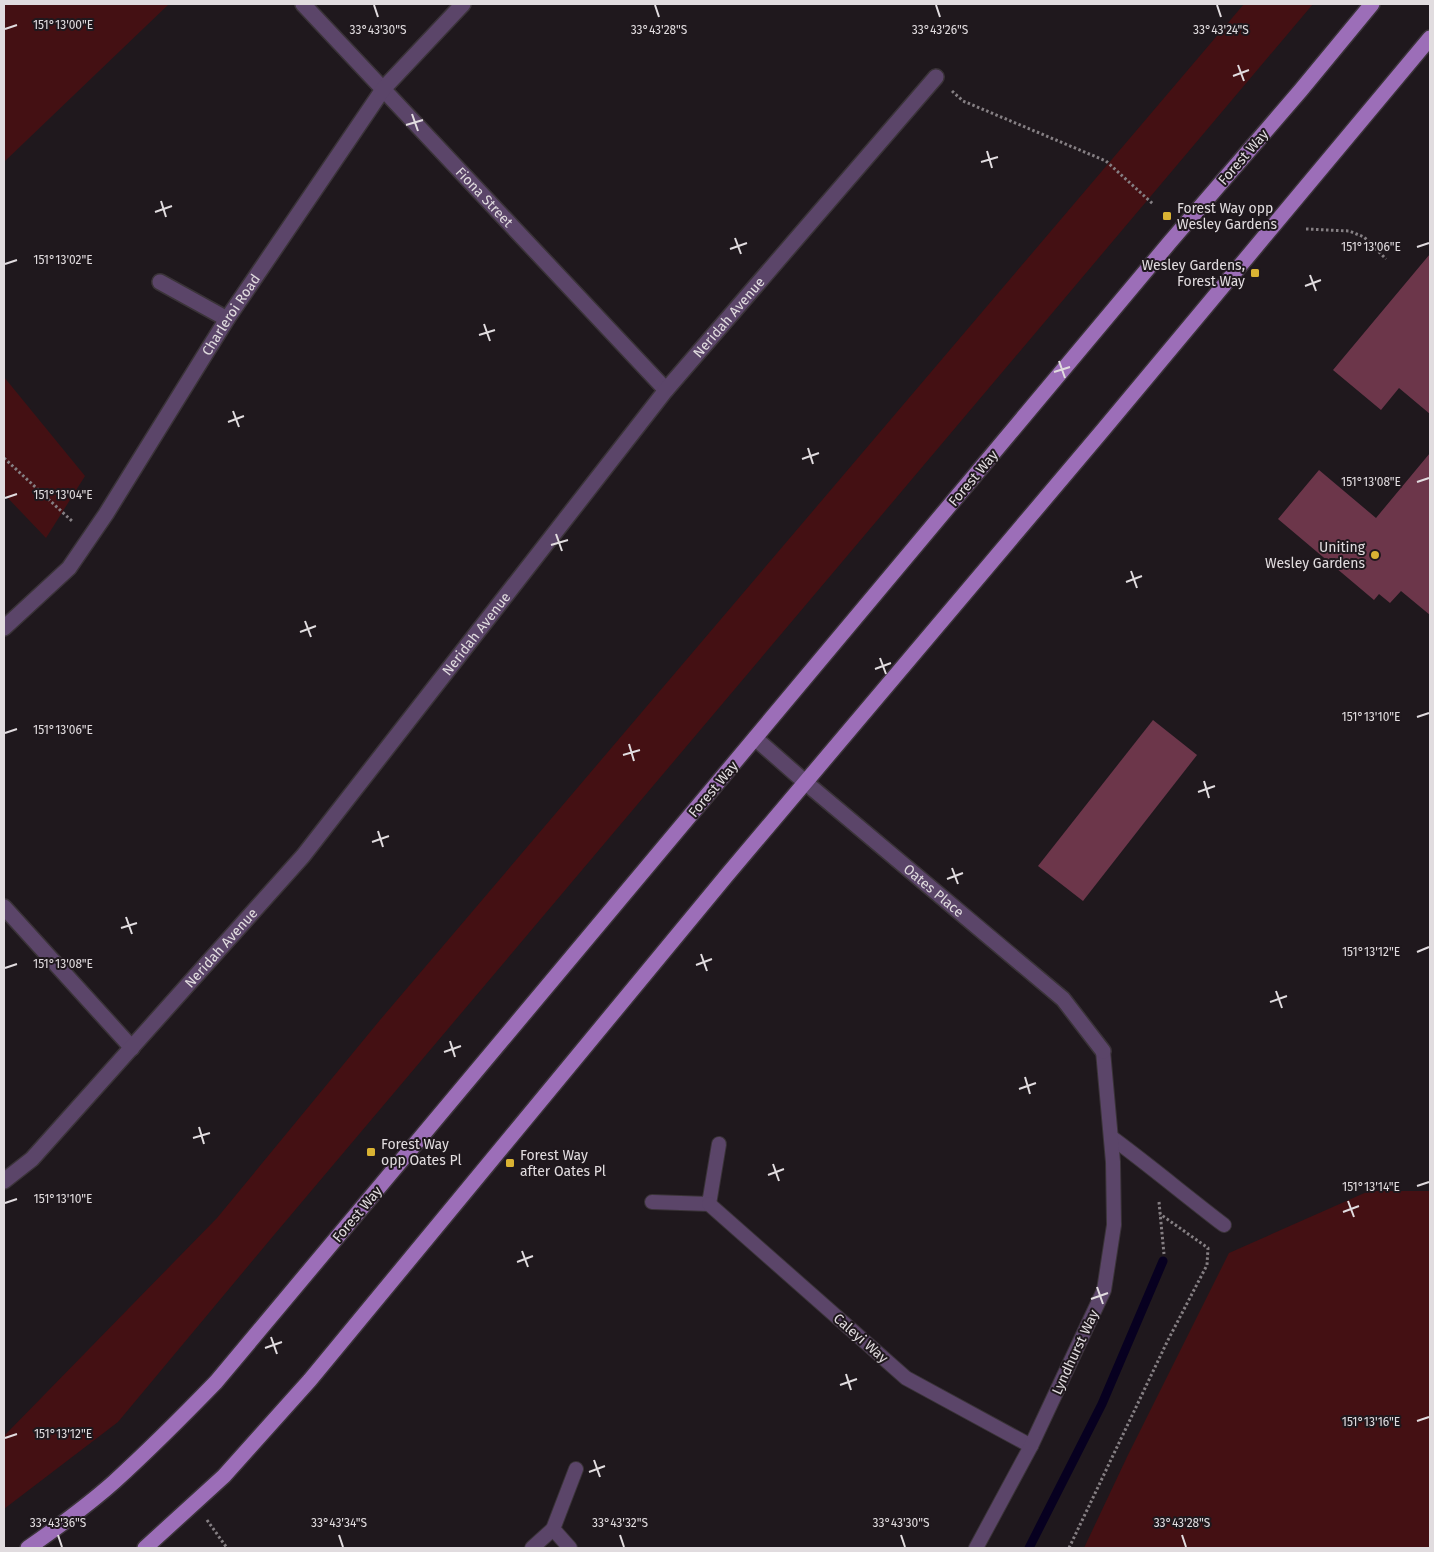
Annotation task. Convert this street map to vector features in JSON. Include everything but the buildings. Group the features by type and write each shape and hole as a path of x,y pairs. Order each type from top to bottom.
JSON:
{"main road":[{"name":"Forest Way","path":"28,1548 65,1522 113,1482 165,1434 216,1382 1372,4"},
{"path":"145,1548 224,1476 310,1380 805,782 1110,422 1430,38"}],"street":[{"name":"Fiona Street","path":"303,4 666,390"},
{"name":"Charleroi Road","path":"4,628 70,568 91,538 227,319 384,88 463,4"},
{"name":"Neridah Avenue","path":"4,1181 32,1159 303,856 666,390 936,77"},
{"path":"160,282 227,319"},
{"name":"Oates Place","path":"755,738 1063,999 1103,1051"},
{"path":"4,907 132,1048"}],"lane":[{"name":"Lyndhurst Way","path":"976,1548 1031,1446 1104,1290 1114,1225 1113,1162 1103,1051"},
{"path":"1111,1137 1224,1225"},
{"path":"652,1202 709,1204 719,1144"},
{"name":"Caleyi Way","path":"709,1204 906,1378 1031,1446"},
{"path":"532,1548 553,1529 576,1469"},
{"path":"553,1529 570,1548"}],"path":[{"path":"936,77 963,101 1106,161 1153,204"},
{"path":"1306,229 1350,231 1364,237 1386,259"},
{"path":"4,458 91,538"},
{"path":"1156,1171 1164,1254"},
{"path":"1069,1548 1167,1342 1207,1265 1208,1248 1160,1214"},
{"path":"196,1502 208,1523 228,1548"}],"shaded area":[{"path":"4,4 169,4 4,162"},
{"path":"1244,4 1313,4 118,1422 4,1509 4,1436 217,1218 380,1020"},
{"path":"4,377 85,476 46,538 4,494"},
{"path":"1369,1191 1430,1191 1430,1548 1084,1548 1127,1457 1229,1253"}],"waterway":[{"path":"1029,1548 1102,1404 1163,1261"}],"place":[{"name":"Forest Way opp Wesley Gardens","path":"1167,216"},
{"name":"Wesley Gardens, Forest Way","path":"1255,273"},
{"name":"Uniting Wesley Gardens","path":"1375,555"},
{"name":"Forest Way opp Oates Pl","path":"371,1152"},
{"name":"Forest Way after Oates Pl","path":"510,1163"}]}
